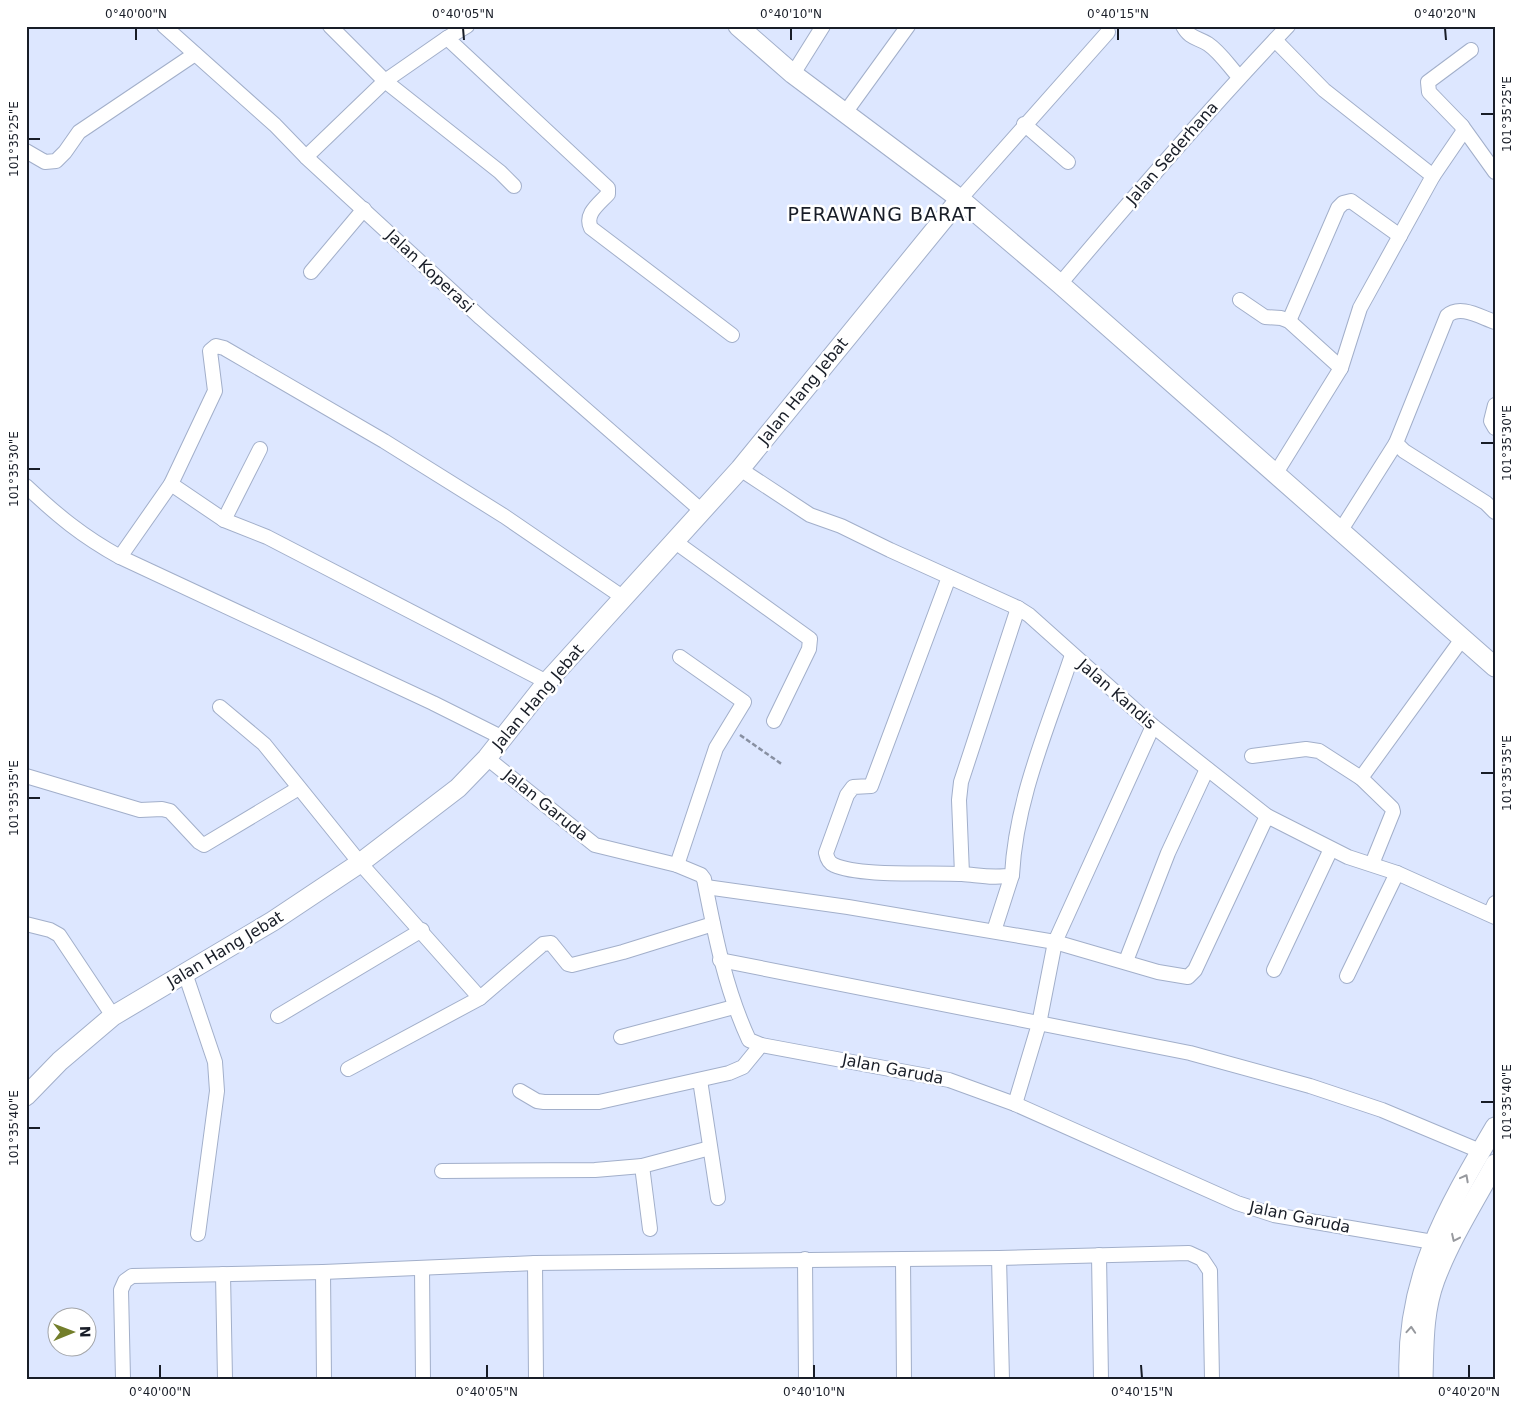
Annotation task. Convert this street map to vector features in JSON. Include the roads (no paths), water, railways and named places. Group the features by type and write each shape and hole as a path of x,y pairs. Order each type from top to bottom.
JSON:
{"street":[{"name":"Jalan Koperasi","path":"164,26 275,125 306,157 481,318 702,511"},
{"path":"330,26 385,82 500,172 514,186"},
{"path":"738,26 793,74 960,199 1276,472 1495,668"},
{"path":"793,74 823,26"},
{"path":"845,113 908,26"},
{"path":"1183,26 1187,34 1194,40 1207,43 1215,50 1239,76"},
{"name":"Jalan Sederhana","path":"1060,284 1154,172 1239,76 1288,26"},
{"path":"306,157 385,82 463,27"},
{"path":"960,199 1024,124 1108,32"},
{"path":"447,38 608,188 608,194 589,215 588,222 591,228 732,335"},
{"path":"1275,40 1324,90 1433,176"},
{"path":"1471,50 1428,82 1428,92 1462,126 1495,172"},
{"path":"26,150 46,162 56,161 79,132 195,54"},
{"path":"1024,124 1068,162"},
{"path":"1276,472 1341,368 1360,308 1433,176 1463,132 1462,126"},
{"name":"Jalan Hang Jebat","path":"26,1096 60,1061 113,1016 273,921 360,863 458,788 487,758 547,682 740,469 960,199"},
{"path":"1289,321 1338,208 1343,203 1351,201 1400,236"},
{"path":"311,272 364,210"},
{"path":"1240,300 1265,317 1281,318 1289,321 1341,368"},
{"path":"1341,530 1396,443 1447,316 1453,311 1461,310 1495,322"},
{"path":"120,558 171,484 215,391 210,351 216,346 224,348 384,441 504,516 624,598"},
{"path":"1495,405 1491,421 1495,428"},
{"path":"1396,443 1404,451 1486,503 1495,512"},
{"path":"224,520 260,449"},
{"name":"Jalan Kandis","path":"740,469 810,515 841,526 1018,608 1029,615 1153,726 1267,816 1348,857 1397,872 1493,911"},
{"path":"171,484 224,520 293,550 547,682"},
{"path":"26,486 64,523 120,558 433,703 503,738"},
{"path":"674,541 810,639 809,649 774,721"},
{"path":"949,577 871,786 850,790 826,853 832,865 853,870 999,877 1012,875"},
{"path":"962,874 959,800 962,782 1018,608"},
{"path":"1361,778 1462,639"},
{"path":"994,932 1012,875 1014,846 1025,795 1072,655"},
{"path":"677,865 716,748 744,702 680,657"},
{"path":"220,707 264,744 360,863 422,930 480,998"},
{"path":"1015,1104 1039,1024 1055,942 1153,726"},
{"path":"1252,756 1306,749 1319,751 1361,778 1392,808 1393,812 1372,864"},
{"name":"Jalan Garuda","path":"487,758 595,846 677,865 701,875 706,887"},
{"path":"1126,961 1168,853 1207,769"},
{"path":"26,776 140,810 162,809 170,811 204,845 299,788"},
{"path":"520,1091 537,1101 544,1102 581,1100 599,1102 700,1080 743,1067 761,1045 749,1040 734,1007 720,960 706,887 848,907 1055,942 1180,978 1188,977 1267,816"},
{"path":"1274,970 1332,848"},
{"path":"1347,976 1397,872"},
{"path":"26,924 50,930 59,935 113,1016"},
{"path":"348,1069 480,998 543,944 551,943 568,964 572,965 624,952 712,924"},
{"path":"278,1016 422,930"},
{"path":"720,960 1190,1053 1310,1086 1382,1110 1480,1152"},
{"path":"184,973 215,1062 217,1091 198,1234"},
{"path":"621,1037 734,1007"},
{"name":"Jalan Garuda","path":"761,1045 949,1080 1015,1104 1237,1203 1274,1215 1433,1242"},
{"path":"700,1080 718,1198"},
{"path":"1409,1379 1410,1325 1416,1294 1433,1242 1495,1127"},
{"path":"442,1171 596,1170 642,1166 710,1148"},
{"path":"1423,1379 1424,1329 1435,1281 1460,1227 1495,1164"},
{"path":"642,1166 650,1229"},
{"path":"123,1379 121,1290 125,1281 132,1276 323,1272 535,1263 999,1258 1189,1253 1196,1255 1207,1264 1210,1271 1212,1379"},
{"path":"1099,1255 1101,1379"},
{"path":"999,1258 1002,1379"},
{"path":"805,1259 806,1379"},
{"path":"903,1259 904,1379"},
{"path":"535,1263 536,1379"},
{"path":"422,1268 423,1379"},
{"path":"323,1272 324,1379"},
{"path":"223,1274 225,1379"}],"district":[{"name":"PERAWANG BARAT","path":"882,214"}]}
